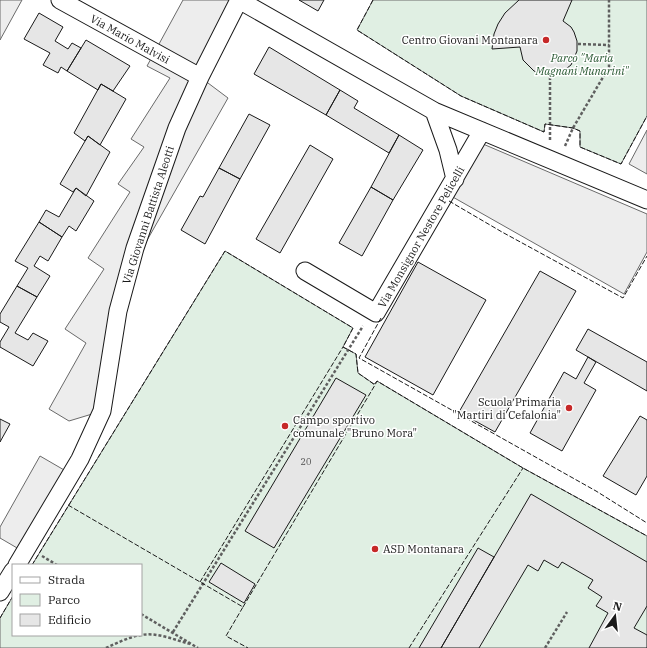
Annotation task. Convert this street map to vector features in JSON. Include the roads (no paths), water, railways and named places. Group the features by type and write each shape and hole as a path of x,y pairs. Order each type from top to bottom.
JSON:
{"street":[{"name":"Via Mario Malvisi","path":"60,0 200,77"},
{"name":"Via Giovanni Battista Aleotti","path":"18,564 80,459 102,411 118,310 135,248 178,128 200,77 239,0"},
{"path":"239,0 434,110 647,200"},
{"path":"434,110 448,150 455,179"},
{"name":"Via Monsignor Nestore Pelicelli","path":"305,271 372,309 376,313 482,131"},
{"path":"0,592 12,573"}],"place":[{"name":"Centro Giovani Montanara","path":"546,40"},
{"name":"Scuola Primaria \"Martiri di Cefalonia\"","path":"569,408"},
{"name":"Campo sportivo comunale \"Bruno Mora\"","path":"285,426"},
{"name":"ASD Montanara","path":"375,549"}],"park label":[{"name":"Parco \"Maria Magnani Munarini\"","path":"582,64"}]}
